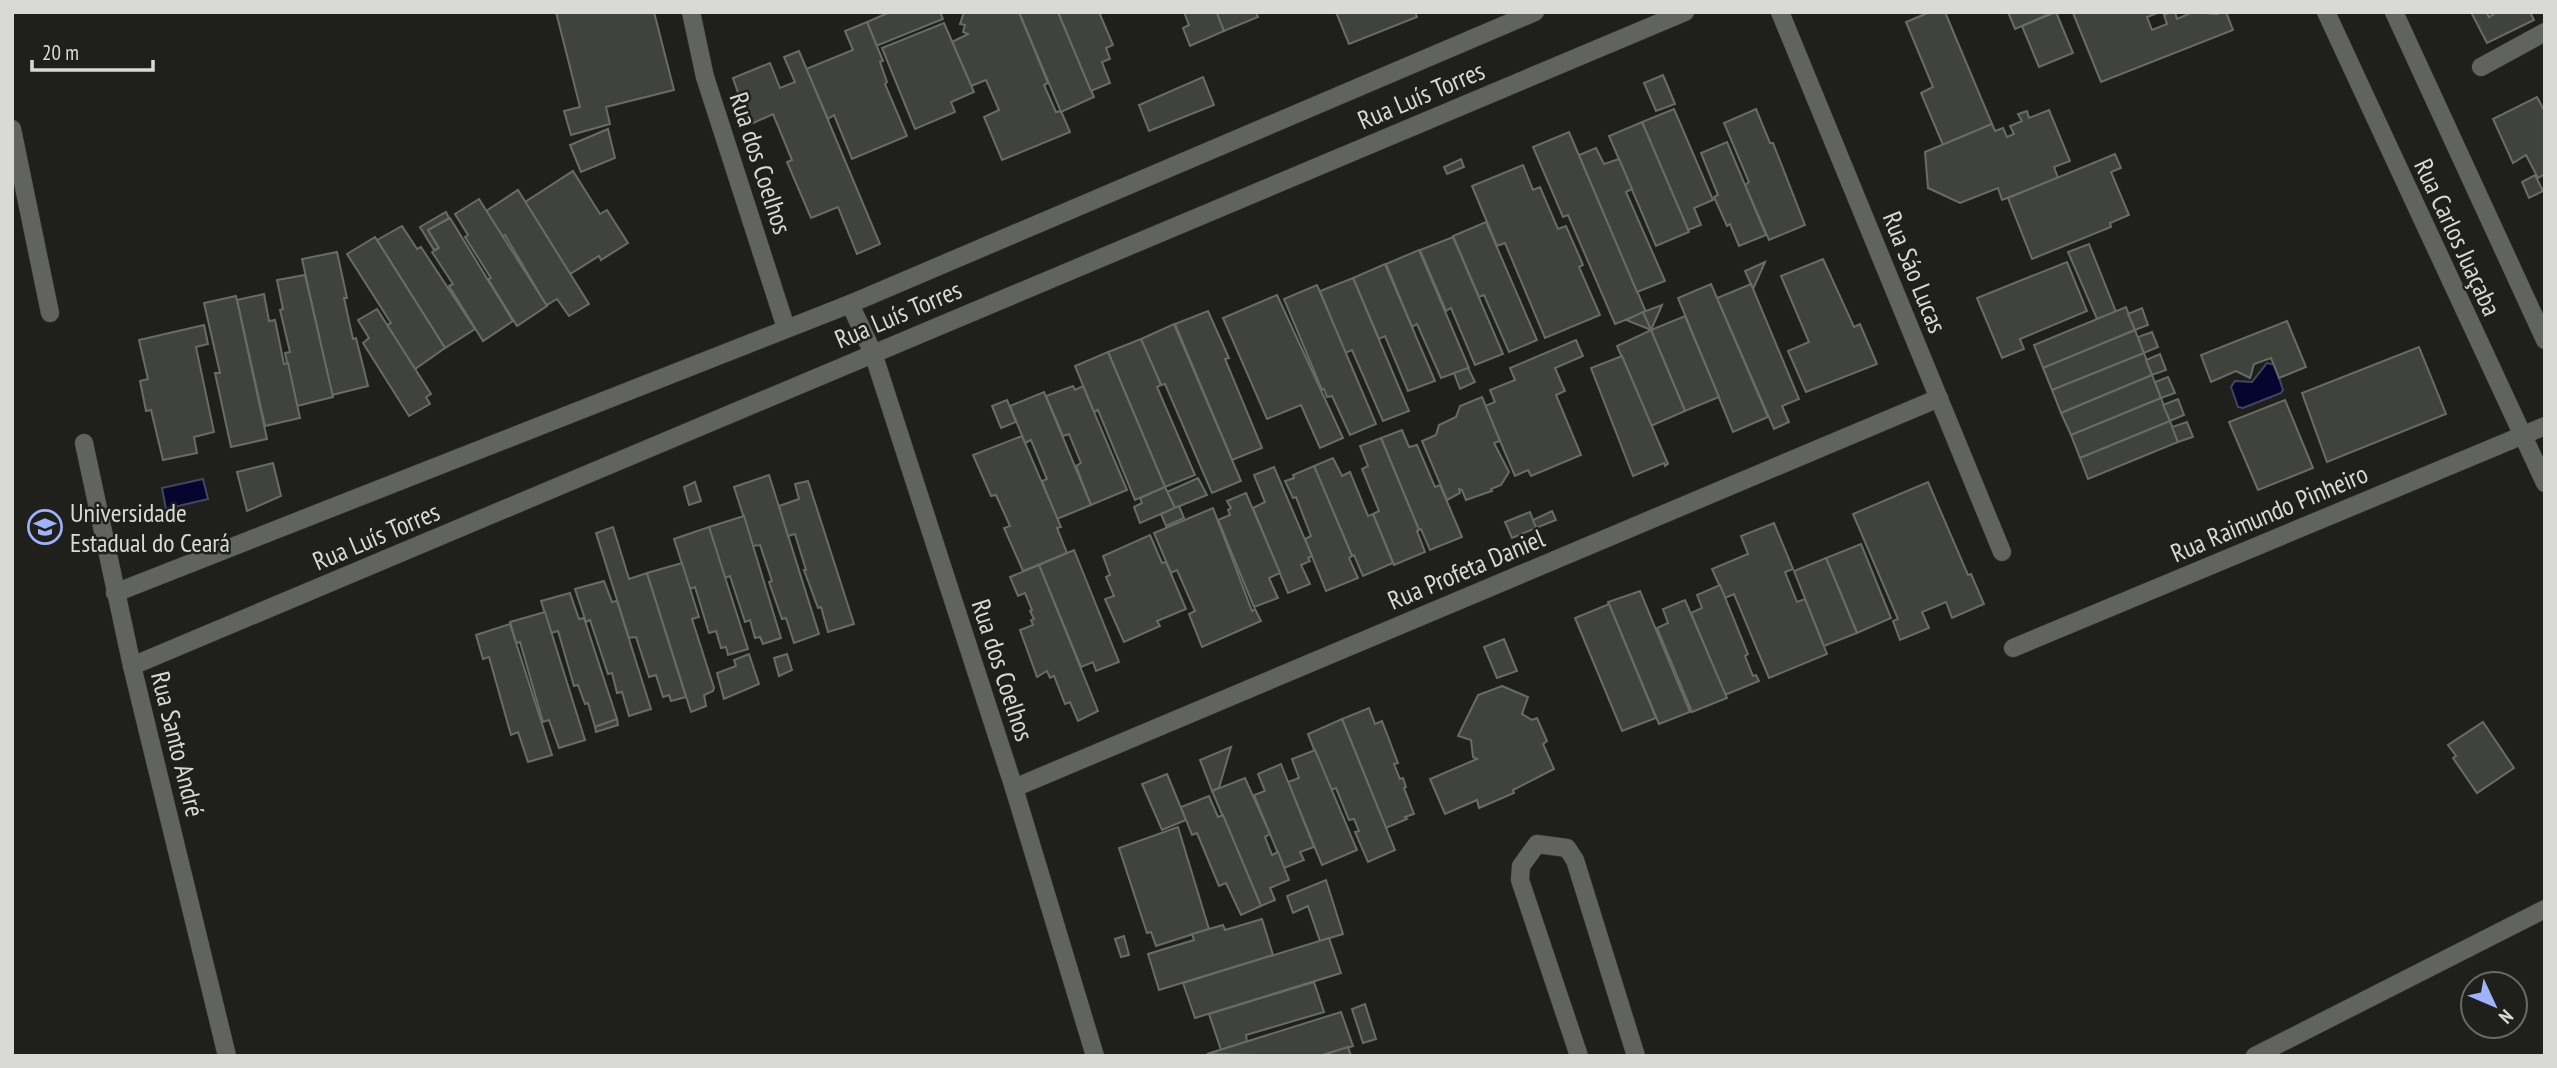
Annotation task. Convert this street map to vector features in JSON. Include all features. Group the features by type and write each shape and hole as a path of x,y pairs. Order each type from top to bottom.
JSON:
{"street":[{"name":"Rua dos Coelhos","path":"691,12 705,77 786,328"},
{"name":"Rua Luís Torres","path":"115,593 850,304 1535,12"},
{"name":"Rua Luís Torres","path":"132,666 1685,12"},
{"name":"Rua Sáo Lucas","path":"1780,12 2002,552"},
{"name":"Rua Carlos Juaçaba","path":"2326,12 2545,483"},
{"name":"Rua Carlos Juaçaba","path":"2394,12 2545,340"},
{"path":"2481,67 2545,32"},
{"path":"12,129 50,313"},
{"name":"Rua dos Coelhos","path":"850,304 873,353 1014,788 1095,1056"},
{"name":"Rua Profeta Daniel","path":"1014,788 1939,398"},
{"name":"Rua Raimundo Pinheiro","path":"2013,648 2545,426"},
{"name":"Rua Santo André","path":"84,443 132,666 227,1056"},
{"path":"1580,1056 1520,880 1521,866 1537,845 1567,848 1575,860 1636,1056"},
{"path":"2255,1056 2545,909"}],"shaded area":[{"path":"2267,363 2275,365 2283,390 2243,408 2238,407 2231,387 2235,381 2252,382"},
{"path":"203,479 208,499 166,509 162,488"}],"building":[{"path":"556,12 654,12 674,90 606,107 610,124 571,135 564,111 580,107"},
{"path":"890,12 940,12 943,19 876,46 867,22"},
{"path":"964,12 1019,12 1048,83 1044,85 1056,112 1061,111 1070,132 1002,160 984,117 999,110 986,80 971,86 952,42 968,34 963,32 965,25 960,24"},
{"path":"1019,12 1058,12 1094,97 1061,112"},
{"path":"1058,12 1099,12 1113,45 1106,48 1110,59 1102,62 1110,83 1091,91"},
{"path":"1184,12 1217,12 1224,31 1190,46 1183,28 1189,25"},
{"path":"1256,12 1258,17 1224,31 1217,13"},
{"path":"1336,12 1415,12 1417,17 1349,44"},
{"path":"1930,12 1945,12 1992,124 1943,145 1921,93 1933,87 1906,22"},
{"path":"2008,12 2054,12 2015,29"},
{"path":"2056,12 2073,53 2039,67 2022,26"},
{"path":"2160,12 2147,17 2152,30 2167,24 2164,15 2171,12 2175,12 2177,19 2193,12 2226,12 2233,30 2101,82 2073,13"},
{"path":"2471,12 2486,12 2489,17 2497,12 2530,12 2534,20 2487,43"},
{"path":"867,22 883,61 880,62 887,82 885,84 907,136 852,159 834,115 828,119 806,69 853,50 845,31"},
{"path":"944,23 974,92 951,102 955,112 915,129 882,48"},
{"path":"799,51 880,244 857,254 838,207 811,218 787,162 792,160 773,114 749,125 733,78 770,63 780,88 795,82 784,57"},
{"path":"1663,75 1675,104 1656,111 1644,83"},
{"path":"1203,77 1214,105 1149,131 1139,105"},
{"path":"2537,97 2545,112 2545,174 2538,178 2526,155 2513,163 2493,119"},
{"path":"1674,109 1713,200 1694,208 1701,225 1688,230 1642,122"},
{"path":"1756,109 1770,143 1773,143 1805,225 1769,240 1745,185 1749,182 1724,123"},
{"path":"2049,110 2070,161 2054,167 2058,178 2002,200 1998,188 1960,203 1928,188 1925,152 1992,124 1995,131 2003,128 2007,137 2014,134 2010,126 2022,121 2018,114 2027,111 2029,118"},
{"path":"1642,122 1689,232 1656,246 1609,136"},
{"path":"608,129 615,158 581,172 570,145"},
{"path":"1569,132 1646,312 1615,324 1568,215 1563,217 1533,147"},
{"path":"1727,142 1766,235 1739,246 1714,197 1718,195 1701,153"},
{"path":"1596,148 1604,164 1619,159 1632,189 1626,192 1665,281 1637,292 1579,155"},
{"path":"2115,154 2121,168 2111,172 2129,215 2110,223 2111,227 2032,259 2008,198"},
{"path":"1461,159 1464,167 1447,174 1444,167"},
{"path":"1523,165 1533,190 1540,187 1558,229 1566,226 1583,265 1579,267 1600,315 1545,338 1505,243 1497,246 1472,186"},
{"path":"573,171 600,214 607,210 628,243 601,260 599,256 570,274 525,202"},
{"path":"2535,175 2543,191 2529,198 2522,182"},
{"path":"518,190 589,304 569,316 557,299 547,305 545,303 505,235 502,237 486,211"},
{"path":"479,199 547,306 517,326 488,279 491,278 465,237 468,235 455,214"},
{"path":"446,212 449,218 428,230 439,248 434,250 420,227"},
{"path":"450,218 513,321 483,341 449,286 453,284 432,252 439,248 428,230"},
{"path":"1486,222 1537,340 1509,352 1484,295 1479,297 1453,236"},
{"path":"402,226 417,249 421,247 475,329 445,348 377,240"},
{"path":"375,237 445,348 415,369 387,325 391,323 347,254"},
{"path":"1453,237 1503,354 1475,365 1451,308 1446,311 1420,250"},
{"path":"2089,244 2116,312 2097,319 2068,252"},
{"path":"1419,250 1469,368 1441,378 1417,324 1412,327 1386,264"},
{"path":"337,252 353,339 356,338 368,386 332,395 302,259"},
{"path":"1823,259 1854,327 1860,324 1877,364 1806,392 1788,351 1809,342 1781,276"},
{"path":"1765,262 1753,289 1745,271"},
{"path":"2067,262 2087,311 2020,339 2024,349 2002,358 1977,298"},
{"path":"1385,264 1435,381 1408,391 1385,336 1379,339 1353,278"},
{"path":"305,275 333,397 297,406 285,353 290,352 280,310 283,309 277,280"},
{"path":"1353,278 1409,411 1383,421 1352,350 1345,353 1320,291"},
{"path":"1711,284 1768,417 1733,432 1678,298"},
{"path":"1751,284 1799,399 1782,406 1789,422 1774,429 1717,298"},
{"path":"1317,285 1376,424 1350,435 1332,396 1327,397 1324,389 1322,390 1284,299"},
{"path":"264,294 269,321 275,320 284,364 288,363 300,418 265,426 237,300"},
{"path":"1277,295 1343,438 1320,448 1301,405 1267,419 1223,318"},
{"path":"236,296 267,439 231,447 215,373 220,373 204,303"},
{"path":"1662,305 1651,330 1643,312"},
{"path":"2126,307 2135,330 2043,368 2034,345"},
{"path":"2142,308 2148,325 2135,330 2128,314"},
{"path":"377,309 431,394 426,397 430,404 409,416 363,343 369,338 358,320"},
{"path":"1208,311 1229,358 1225,359 1262,448 1232,460 1175,324"},
{"path":"1643,312 1651,330 1626,320"},
{"path":"1685,316 1719,397 1685,411 1651,330"},
{"path":"2287,321 2306,367 2279,378 2271,358 2254,364 2250,378 2236,371 2211,382 2201,355"},
{"path":"1174,324 1241,481 1212,493 1165,384 1161,385 1141,339"},
{"path":"204,325 208,344 196,347 214,432 194,437 197,453 163,460 151,410 146,411 140,381 148,379 139,340"},
{"path":"1651,330 1685,411 1651,426 1617,346"},
{"path":"2135,330 2144,353 2052,390 2043,368"},
{"path":"2152,332 2158,347 2144,353 2138,337"},
{"path":"1141,339 1161,385 1157,387 1195,475 1165,487 1108,352"},
{"path":"1576,340 1583,356 1555,368 1565,391 1556,395 1581,455 1531,476 1528,470 1515,476 1485,406 1495,402 1490,390 1515,380 1510,368"},
{"path":"2419,347 2446,414 2327,462 2302,393"},
{"path":"1108,352 1165,487 1135,500 1098,410 1094,412 1075,366"},
{"path":"2144,353 2152,375 2061,413 2052,390"},
{"path":"2160,354 2166,370 2152,375 2146,360"},
{"path":"1622,356 1668,464 1665,466 1664,463 1633,476 1591,368"},
{"path":"1468,368 1475,382 1460,389 1454,373"},
{"path":"2152,375 2161,398 2071,435 2061,413"},
{"path":"2168,377 2175,393 2161,398 2155,382"},
{"path":"1073,386 1075,390 1083,386 1127,490 1091,505 1076,466 1081,463 1069,434 1063,436 1046,396"},
{"path":"1044,392 1091,505 1057,519 1042,481 1047,479 1031,440 1025,443 1010,406"},
{"path":"1482,397 1500,441 1494,443 1509,472 1501,485 1491,489 1492,491 1466,500 1459,489 1460,493 1447,500 1422,441 1436,435 1439,425 1456,417 1460,406"},
{"path":"2161,398 2170,421 2080,458 2071,435"},
{"path":"2178,399 2184,415 2170,421 2163,405"},
{"path":"1007,400 1016,422 1001,428 992,406"},
{"path":"2285,400 2313,468 2258,490 2229,422"},
{"path":"2170,421 2178,442 2088,479 2080,458"},
{"path":"2187,422 2193,437 2178,442 2172,427"},
{"path":"1402,430 1409,447 1417,445 1435,487 1440,485 1462,537 1430,550 1381,438"},
{"path":"1022,436 1061,527 1057,528 1067,553 1023,571 1004,528 1010,526 996,495 991,496 973,455"},
{"path":"1381,438 1419,530 1417,531 1425,552 1394,565 1373,514 1379,511 1362,469 1368,466 1360,446"},
{"path":"1333,458 1342,476 1350,472 1368,516 1373,514 1393,563 1363,576 1314,466"},
{"path":"273,463 281,496 247,511 237,472"},
{"path":"1314,466 1352,556 1349,558 1358,578 1326,591 1305,539 1311,536 1296,497 1293,498 1285,481"},
{"path":"1274,467 1312,556 1308,558 1310,561 1301,565 1310,584 1288,593 1253,508 1265,502 1254,475"},
{"path":"769,475 819,634 794,643 769,582 772,581 760,545 753,546 734,487"},
{"path":"1198,478 1207,495 1175,508 1167,492"},
{"path":"808,481 854,624 828,632 821,607 818,608 804,570 795,534 788,536 779,506 799,499 795,484"},
{"path":"695,482 701,501 689,505 684,487"},
{"path":"1928,482 1968,575 1971,574 1984,604 1952,618 1946,602 1922,612 1929,628 1900,640 1893,621 1898,619 1853,514"},
{"path":"1165,487 1175,508 1140,523 1134,507 1142,503 1140,498"},
{"path":"1246,493 1280,573 1269,578 1278,598 1254,607 1218,520 1230,515 1228,510 1231,508 1227,501"},
{"path":"1179,506 1184,518 1166,526 1161,514"},
{"path":"1213,508 1252,611 1255,609 1261,621 1202,647 1189,614 1195,611 1177,570 1171,573 1154,533"},
{"path":"1552,511 1556,520 1536,528 1533,520"},
{"path":"1530,512 1536,528 1512,538 1505,522"},
{"path":"744,516 781,638 763,644 760,637 755,638 750,620 745,622 730,576 725,578 709,527"},
{"path":"1774,523 1793,569 1785,572 1797,602 1805,599 1827,654 1769,678 1734,594 1725,598 1712,569 1748,554 1741,536"},
{"path":"613,527 629,579 647,573 686,697 671,701 669,695 663,697 656,675 649,677 636,637 629,638 596,533"},
{"path":"709,527 748,649 728,655 726,647 721,648 716,631 709,633 695,587 690,589 674,539"},
{"path":"1150,535 1162,563 1166,562 1186,609 1157,621 1160,626 1124,642 1105,599 1114,596 1106,577 1110,575 1103,556"},
{"path":"1861,544 1891,618 1857,633 1826,558"},
{"path":"1074,550 1119,662 1096,671 1093,662 1081,667 1039,565"},
{"path":"1826,558 1857,633 1824,646 1794,571"},
{"path":"682,563 699,617 692,619 714,688 704,695 706,706 691,712 647,573"},
{"path":"1039,565 1098,711 1078,721 1070,702 1065,704 1054,676 1050,678 1047,671 1037,677 1020,630 1033,625 1031,620 1034,619 1025,593 1018,596 1010,577"},
{"path":"604,581 612,602 617,601 651,709 629,716 622,692 617,693 612,673 608,674 590,620 586,622 575,589"},
{"path":"1720,585 1748,654 1745,656 1753,676 1756,675 1759,681 1725,695 1691,613 1702,608 1697,595"},
{"path":"1640,591 1690,712 1659,724 1608,602"},
{"path":"570,593 579,619 584,618 617,719 595,727 588,703 585,704 578,685 574,686 558,631 551,633 541,601"},
{"path":"1685,600 1727,698 1692,712 1657,628 1668,623 1663,609"},
{"path":"1609,604 1656,718 1622,731 1575,618"},
{"path":"545,612 585,740 559,748 549,720 543,722 520,642 516,643 510,622"},
{"path":"510,624 552,755 528,762 518,732 511,735 489,657 483,659 476,635"},
{"path":"1504,639 1517,671 1497,678 1484,647"},
{"path":"749,654 759,684 724,699 717,673 736,666 734,660"},
{"path":"787,654 792,670 779,676 774,658"},
{"path":"1502,686 1528,697 1522,714 1532,720 1537,718 1547,741 1543,744 1554,769 1513,790 1514,793 1479,808 1477,800 1445,814 1430,779 1477,759 1473,757 1471,740 1458,736 1478,695"},
{"path":"1369,708 1375,724 1382,721 1398,763 1394,764 1400,779 1403,778 1414,814 1386,828 1342,719"},
{"path":"617,719 618,725 596,732 595,727"},
{"path":"1342,719 1395,850 1368,862 1355,832 1359,831 1354,819 1349,820 1336,788 1330,790 1308,734"},
{"path":"2483,722 2514,768 2477,793 2453,758 2456,756 2448,745"},
{"path":"1231,747 1219,788 1212,791 1200,760"},
{"path":"1315,750 1357,850 1322,865 1288,782 1299,778 1292,759"},
{"path":"1281,764 1314,847 1300,852 1304,860 1284,868 1254,795 1265,791 1258,774"},
{"path":"1167,774 1186,820 1162,830 1142,784"},
{"path":"1245,778 1270,834 1265,837 1272,855 1278,852 1289,880 1270,888 1275,900 1261,906 1212,791"},
{"path":"1209,796 1218,817 1223,815 1261,906 1241,915 1226,883 1219,886 1197,833 1192,835 1181,807"},
{"path":"1178,827 1209,929 1156,946 1151,932 1147,933 1119,848"},
{"path":"1326,880 1343,934 1320,941 1308,906 1293,913 1287,896"},
{"path":"1262,919 1273,955 1159,990 1148,954 1194,940 1192,934 1223,925 1225,930"},
{"path":"1124,936 1129,955 1121,957 1115,939"},
{"path":"1329,938 1341,973 1195,1018 1183,983"},
{"path":"1314,982 1324,1012 1246,1035 1247,1042 1221,1050 1209,1014"},
{"path":"1365,1004 1376,1039 1363,1043 1352,1009"},
{"path":"1341,1012 1353,1046 1320,1056 1207,1054"},
{"path":"1348,1047 1351,1056 1320,1056"}],"place":[{"name":"Universidade Estadual do Ceará","path":"45,527"}]}
